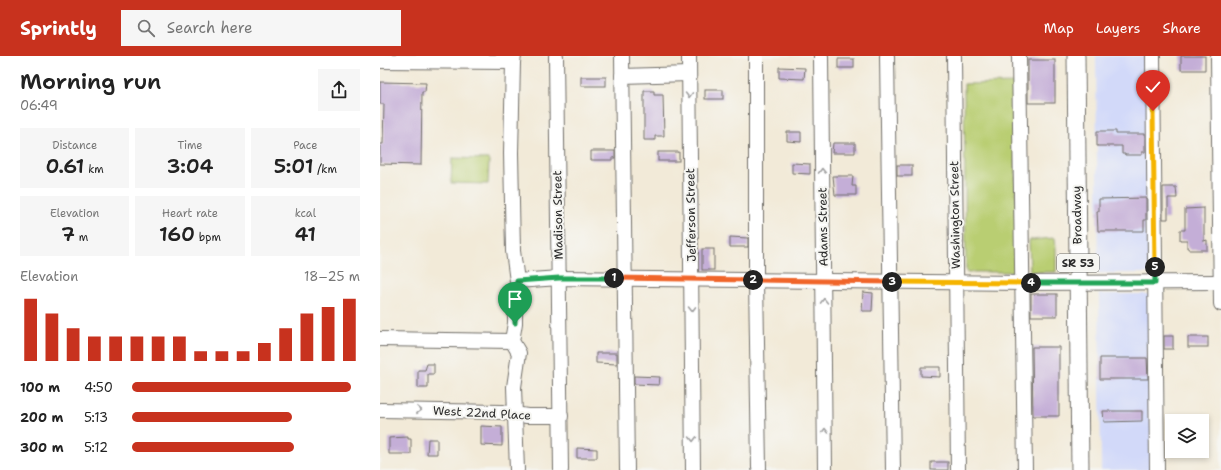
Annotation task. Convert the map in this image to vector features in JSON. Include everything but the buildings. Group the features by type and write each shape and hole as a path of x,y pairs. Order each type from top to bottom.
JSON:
{"main road":[{"name":"Broadway","path":"1076,56 1080,470"}],"street":[{"name":"Madison Street","path":"556,56 561,470"},
{"path":"622,56 626,278 627,470"},
{"name":"Jefferson Street","path":"689,56 693,470"},
{"path":"756,56 758,468"},
{"name":"Adams Street","path":"821,56 826,470"},
{"path":"887,56 893,470"},
{"name":"Washington Street","path":"954,56 958,470"},
{"path":"1019,56 1025,470"},
{"path":"1153,56 1157,470"},
{"path":"1218,56 1221,304"},
{"path":"380,61 513,59 511,152 513,250 517,281 515,323 512,341"},
{"path":"622,76 689,74"},
{"path":"517,281 559,278 626,278 824,282 1078,284 1221,282"},
{"path":"380,339 512,341 518,348 519,353 514,387 518,470"},
{"name":"West 22nd Place","path":"380,410 502,412 526,416 561,416"}],"shaded area":[{"path":"1096,56 1147,56 1149,273 1098,273"},
{"path":"1099,294 1150,294 1152,470 1101,470"}],"green space":[{"path":"1016,83 1016,272 966,272 964,84"},
{"path":"452,158 489,159 488,184 451,183"},
{"path":"1055,238 1056,272 1030,272 1029,240"}],"route":[{"path":"515,323 517,281 559,278 824,282 1078,284 1155,283 1153,111"}]}
